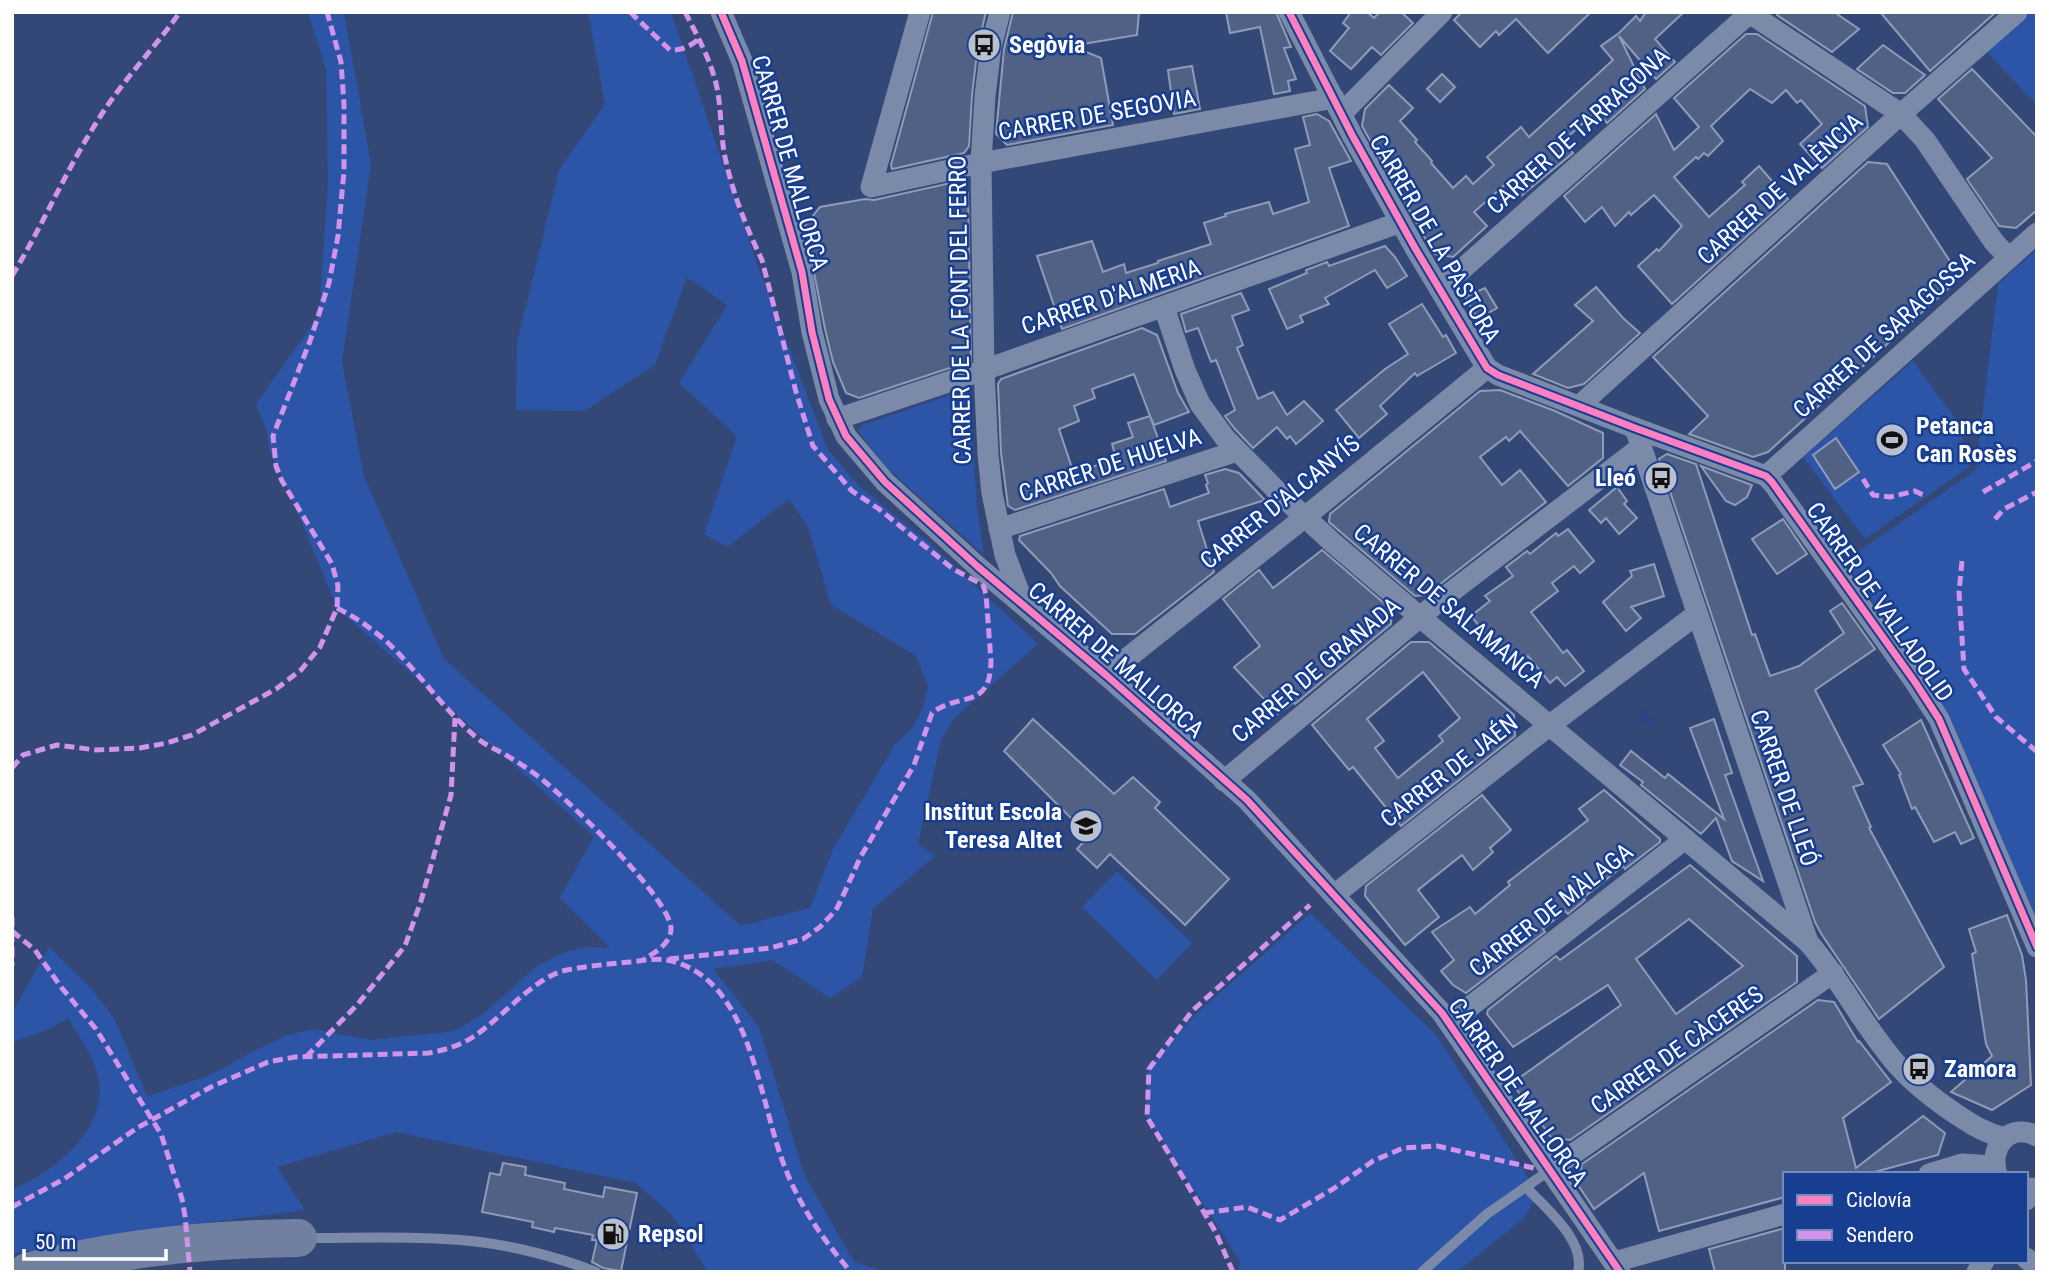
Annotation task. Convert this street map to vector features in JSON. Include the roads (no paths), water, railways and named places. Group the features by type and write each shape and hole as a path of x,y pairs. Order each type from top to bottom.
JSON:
{"highway":[{"path":"26,1272 81,1259 159,1246 250,1238 298,1237"}],"street":[{"name":"CARRER DE MALLORCA","path":"721,12 742,61 802,272 812,332 829,399 852,444 885,482 977,566 1106,675 1247,800 1442,1013 1617,1267"},
{"name":"CARRER DE SEGOVIA","path":"920,12 871,187 981,163 1338,106"},
{"name":"CARRER DE LA FONT DEL FERRO","path":"1000,12 991,47 981,163 984,370 992,493 1004,555 1024,604"},
{"name":"CARRER DE LA PASTORA","path":"1289,12 1401,222 1487,368 1579,406 1638,437 1766,476"},
{"path":"1338,106 1442,12"},
{"name":"CARRER DE VALÈNCIA","path":"1579,406 2017,12"},
{"path":"1750,13 1901,114 1925,141 1994,242 2009,258"},
{"name":"CARRER DE TARRAGONA","path":"1440,289 1750,13"},
{"name":"CARRER D'ALMERIA","path":"837,419 984,370 1401,222"},
{"name":"CARRER DE SARAGOSSA","path":"1766,476 2037,233"},
{"name":"CARRER DE SALAMANCA","path":"1164,307 1185,370 1200,404 1224,438 1237,451 1305,517 1420,617 1808,942"},
{"name":"CARRER D'ALCANYÍS","path":"1106,675 1487,368"},
{"name":"CARRER DE LLEÓ","path":"1638,437 1808,942 1833,973 1885,1051 1929,1095 1986,1134 1998,1158"},
{"name":"CARRER DE GRANADA","path":"1224,781 1638,437"},
{"name":"CARRER DE HUELVA","path":"999,529 1237,451"},
{"name":"CARRER DE VALLADOLID","path":"1766,476 1939,719 2037,947"},
{"name":"CARRER DE JAÉN","path":"1334,895 1550,725 1697,614"},
{"name":"CARRER DE MÀLAGA","path":"1449,1023 1685,839"},
{"path":"1758,900 1778,905 1794,901"},
{"name":"CARRER DE CÀCERES","path":"1550,1170 1833,973"},
{"path":"1936,1172 1998,1158 2015,1132 2035,1132"},
{"path":"1617,1267 1783,1215"}],"lane":[{"path":"1422,1272 1487,1214 1550,1170"},
{"path":"1525,1187 1572,1237 1578,1253 1578,1272"},
{"path":"298,1237 447,1238 560,1258 596,1272"}],"place":[{"name":"Segòvia","path":"984,45"},
{"name":"Petanca Can Rosès","path":"1892,440"},
{"name":"Lleó","path":"1661,478"},
{"name":"Institut Escola Teresa Altet","path":"1086,826"},
{"name":"Zamora","path":"1919,1069"},
{"name":"Repsol","path":"613,1234"}]}
